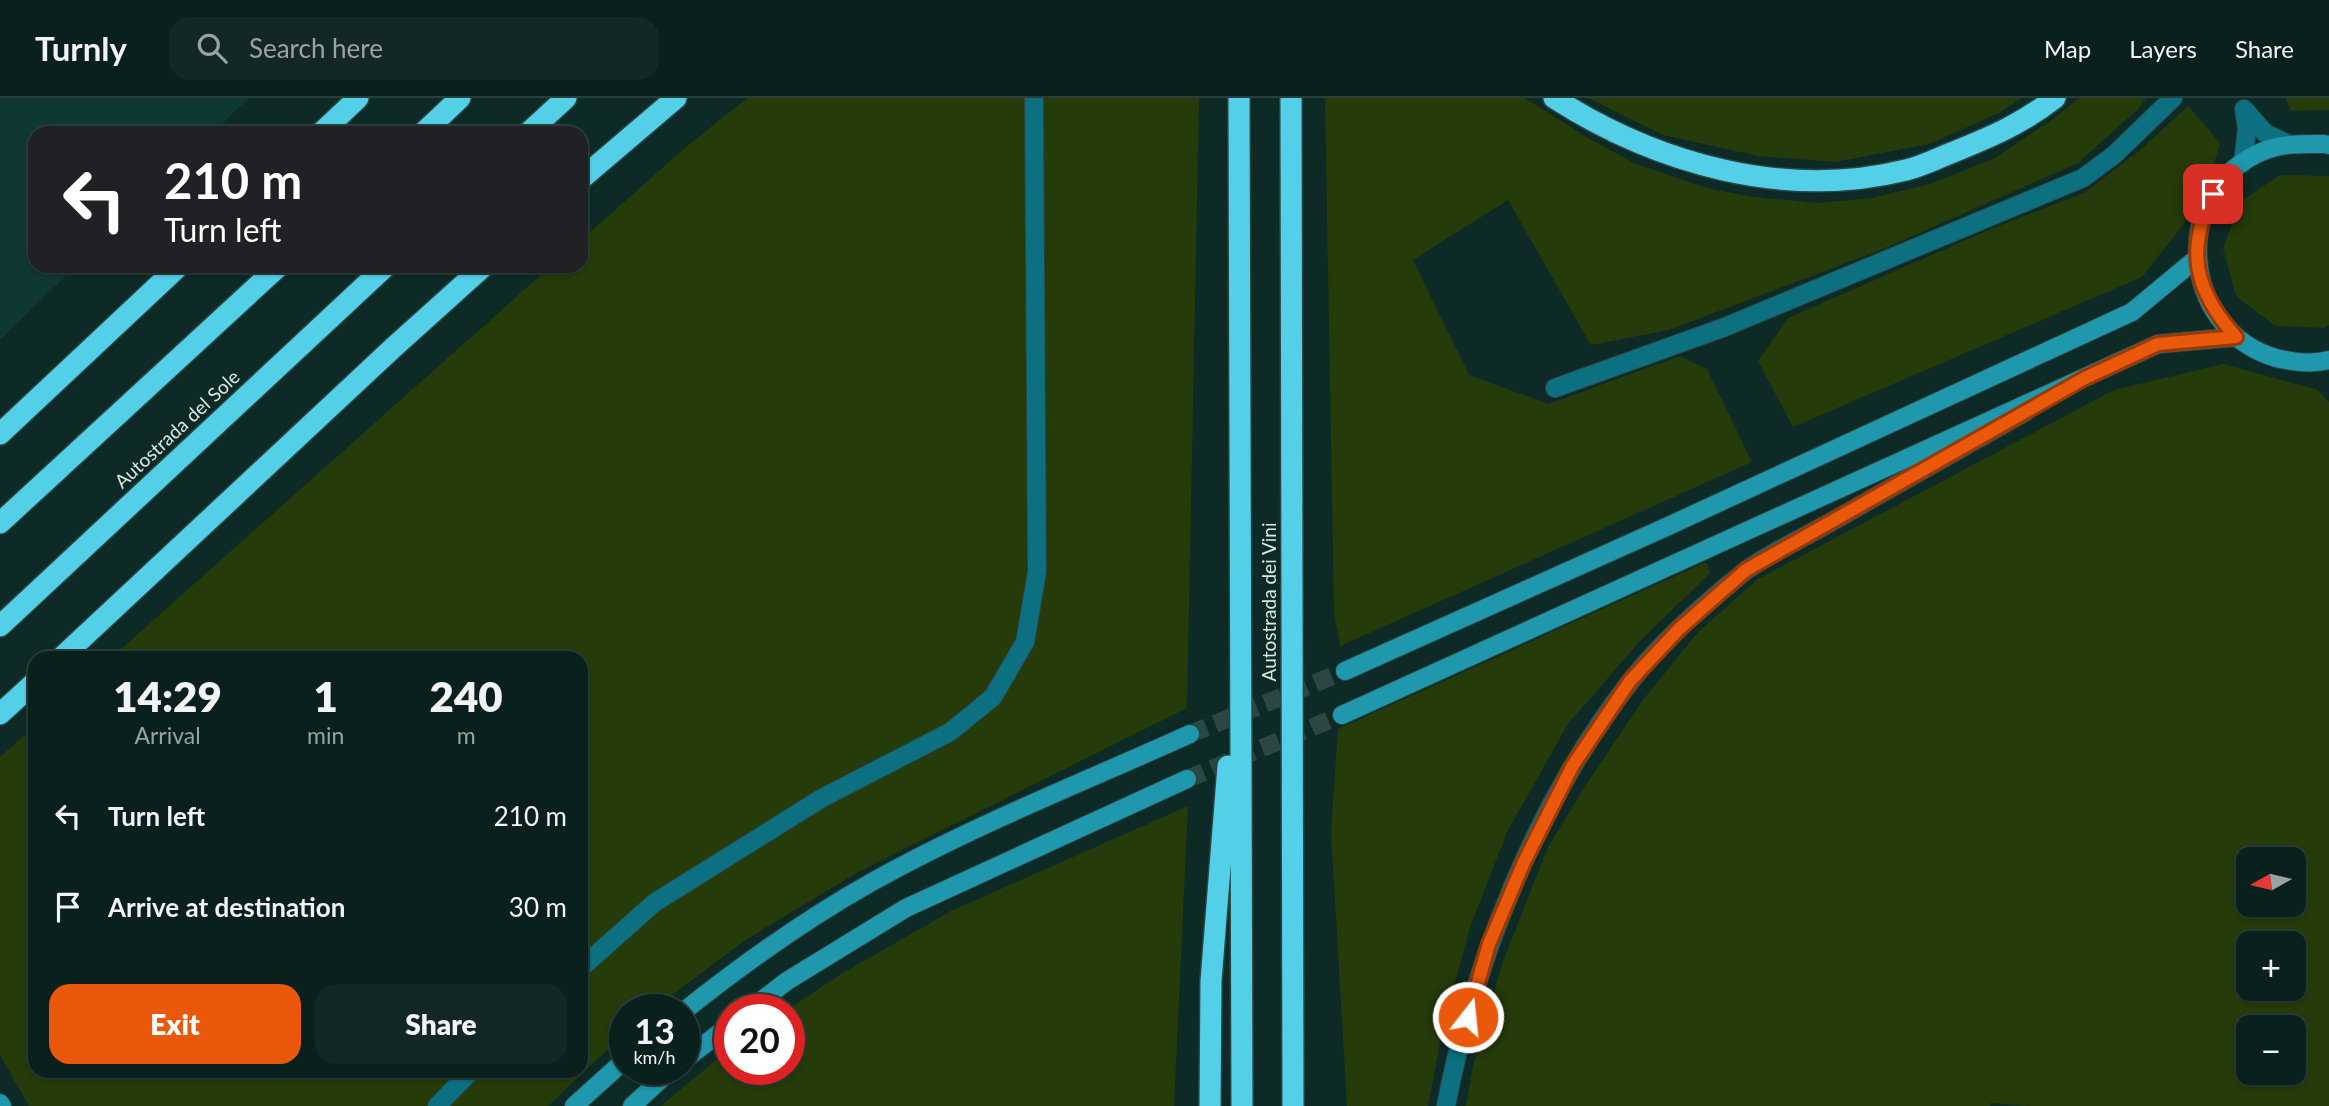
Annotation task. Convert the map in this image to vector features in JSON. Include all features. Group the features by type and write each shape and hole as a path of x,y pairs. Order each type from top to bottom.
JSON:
{"highway":[{"path":"325,126 349,98"},
{"path":"327,126 358,98"},
{"path":"430,126 460,98"},
{"path":"536,126 566,98"},
{"path":"588,173 676,98"},
{"name":"Autostrada dei Vini","path":"1239,98 1242,1106"},
{"name":"Autostrada dei Vini","path":"1291,98 1293,1106"},
{"path":"1554,98 1632,142 1683,160 1739,173 1798,180 1856,179 1908,169 2005,132 2055,98"},
{"path":"0,434 172,273"},
{"path":"0,523 271,273"},
{"name":"Autostrada del Sole","path":"0,626 378,273"},
{"path":"68,651 476,273"},
{"path":"1210,1106 1211,981 1241,617"},
{"path":"0,715 28,689"}],"main road":[{"path":"2329,145 2288,144 2264,151 2243,163 2213,194 2203,214 2197,258 2202,288 2216,315 2236,337 2263,354 2292,362 2329,360"},
{"path":"1345,671 1664,528 2132,312 2197,258"},
{"path":"1342,715 2158,344 2236,337"},
{"path":"700,998 792,933 871,883 935,849 1190,734"},
{"path":"770,994 906,908 1187,779"},
{"path":"700,1048 714,1037"},
{"path":"574,1106 609,1074"},
{"path":"632,1106 655,1085"}],"lane":[{"path":"1555,388 1725,327 2083,178 2114,155 2174,98"},
{"path":"588,962 654,903 822,798 950,732 993,697 1025,642 1037,572 1034,100"},
{"path":"2243,104 2265,133 2288,144"},
{"path":"2243,104 2247,129 2243,163"},
{"path":"1446,1106 1454,1066 1489,944 1524,862 1573,765 1630,681 1679,629 1746,570 2085,378"},
{"path":"437,1106 464,1078"}],"shaded area":[{"path":"0,98 249,98 220,126 28,126 28,273 69,273 0,340"}],"green space":[{"path":"747,98 1199,98 1187,708 858,872 744,941 673,994 609,994 609,1048 588,1068 588,651 119,651 543,273 588,273 588,234 686,147"},
{"path":"1325,98 1525,98 1586,137 1636,164 1707,188 1753,197 1818,203 1872,198 1930,184 1993,159 2079,98 2146,98 2139,108 2078,163 1883,249 1669,330 1591,345 1508,200 1413,260 1469,375 1549,404 1680,356 1707,369 1752,462 1340,646 1334,611"},
{"path":"1588,98 2022,98 1999,113 1929,144 1835,162 1758,156 1663,135"},
{"path":"2285,98 2329,98 2329,110 2291,111"},
{"path":"2188,106 2220,143 2205,197 2142,277 1793,427 1758,361 1788,318 1993,228 2084,193 2140,150"},
{"path":"2280,175 2329,176 2329,325 2324,328 2275,326 2236,296 2223,248 2240,202"},
{"path":"2223,364 2318,390 2329,402 2329,1106 2031,1106 1990,1103 1990,1106 1466,1106 1473,1065 1502,964 1548,847 1643,700 1698,632 1758,579 2114,390"},
{"path":"1706,562 1710,573 1640,641 1568,724 1508,830 1470,927 1442,1032 1428,1106 1347,1106 1331,832 1338,729"},
{"path":"28,732 28,1078 578,1078 548,1106 29,1106 0,1055 0,757"},
{"path":"1188,806 1174,1106 661,1106 686,1085 700,1085 700,1073 714,1061 714,1085 805,1085 805,998 841,974 951,911"}],"tunnel":[{"path":"1190,734 1345,671"},
{"path":"1187,779 1342,715"}],"route":[{"path":"1468,1017 1489,944 1524,862 1573,765 1630,681 1679,629 1746,570 2085,378 2158,344 2236,337 2216,315 2202,288 2197,258 2203,214 2213,194"}]}
